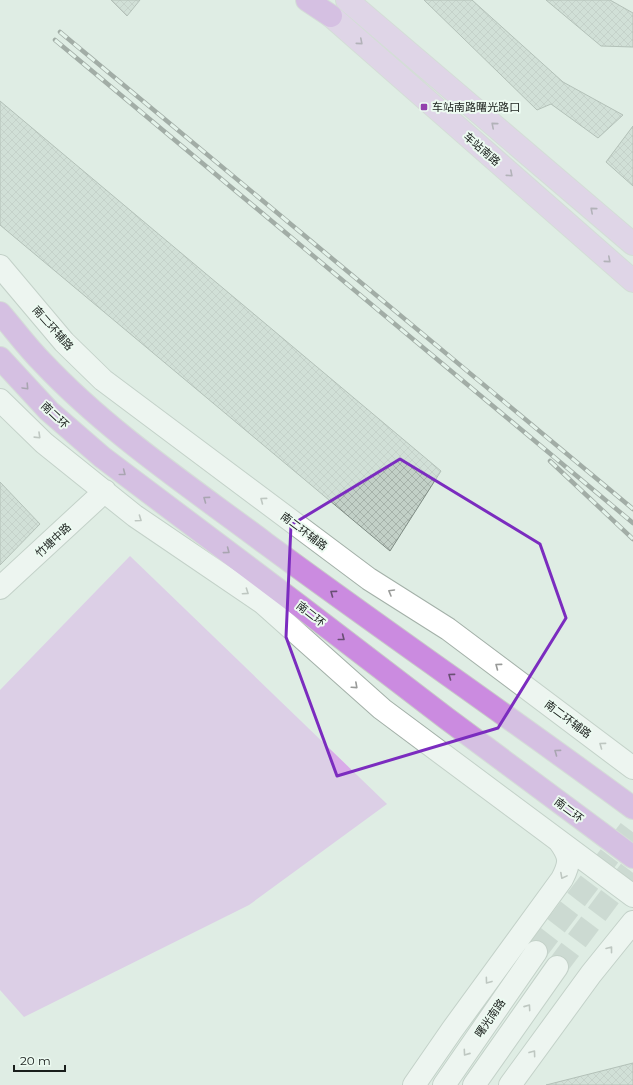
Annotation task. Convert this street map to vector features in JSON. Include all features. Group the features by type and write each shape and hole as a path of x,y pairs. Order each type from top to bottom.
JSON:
{"highway":[{"path":"307,0 331,16"},
{"path":"312,0 331,16"},
{"path":"0,313 42,362 88,406 146,455 336,595 428,658 633,808"},
{"name":"南二环","path":"0,358 49,411 102,457 452,723 633,857"}],"main road":[{"path":"347,0 633,244"},
{"name":"车站南路","path":"331,16 633,282"},
{"name":"南二环辅路","path":"0,266 64,342 102,380 369,579 448,629 629,762"},
{"path":"0,400 44,443 135,516 263,603 382,709 633,896"},
{"name":"竹塘中路","path":"0,588 105,492"},
{"path":"414,1085 452,1030 562,879 569,862 568,853 558,841"},
{"path":"510,1085 591,974 633,922"},
{"name":"曙光南路","path":"444,1085 536,952"},
{"path":"474,1085 556,967"}],"highlighted area":[{"path":"400,459 540,544 566,618 498,728 337,776 286,637 291,525"}],"shaded area":[{"path":"130,556 387,804 249,905 24,1017 0,990 0,690"}],"building":[{"path":"111,0 140,0 127,16"},
{"path":"424,0 472,0 563,82 623,115 598,138 551,104 537,110"},
{"path":"546,0 610,0 633,13 633,47 601,46"},
{"path":"0,101 441,471 390,551 0,225"},
{"path":"633,126 633,186 606,162"},
{"path":"0,482 40,524 0,565"},
{"path":"633,1063 633,1085 546,1085"}],"tunnel":[{"path":"536,952 633,825"},
{"path":"557,967 633,866"}],"railway":[{"path":"60,32 633,509"},
{"path":"55,40 633,523"},
{"path":"550,461 633,539"}],"place":[{"name":"车站南路曙光路口","path":"424,107"}]}
